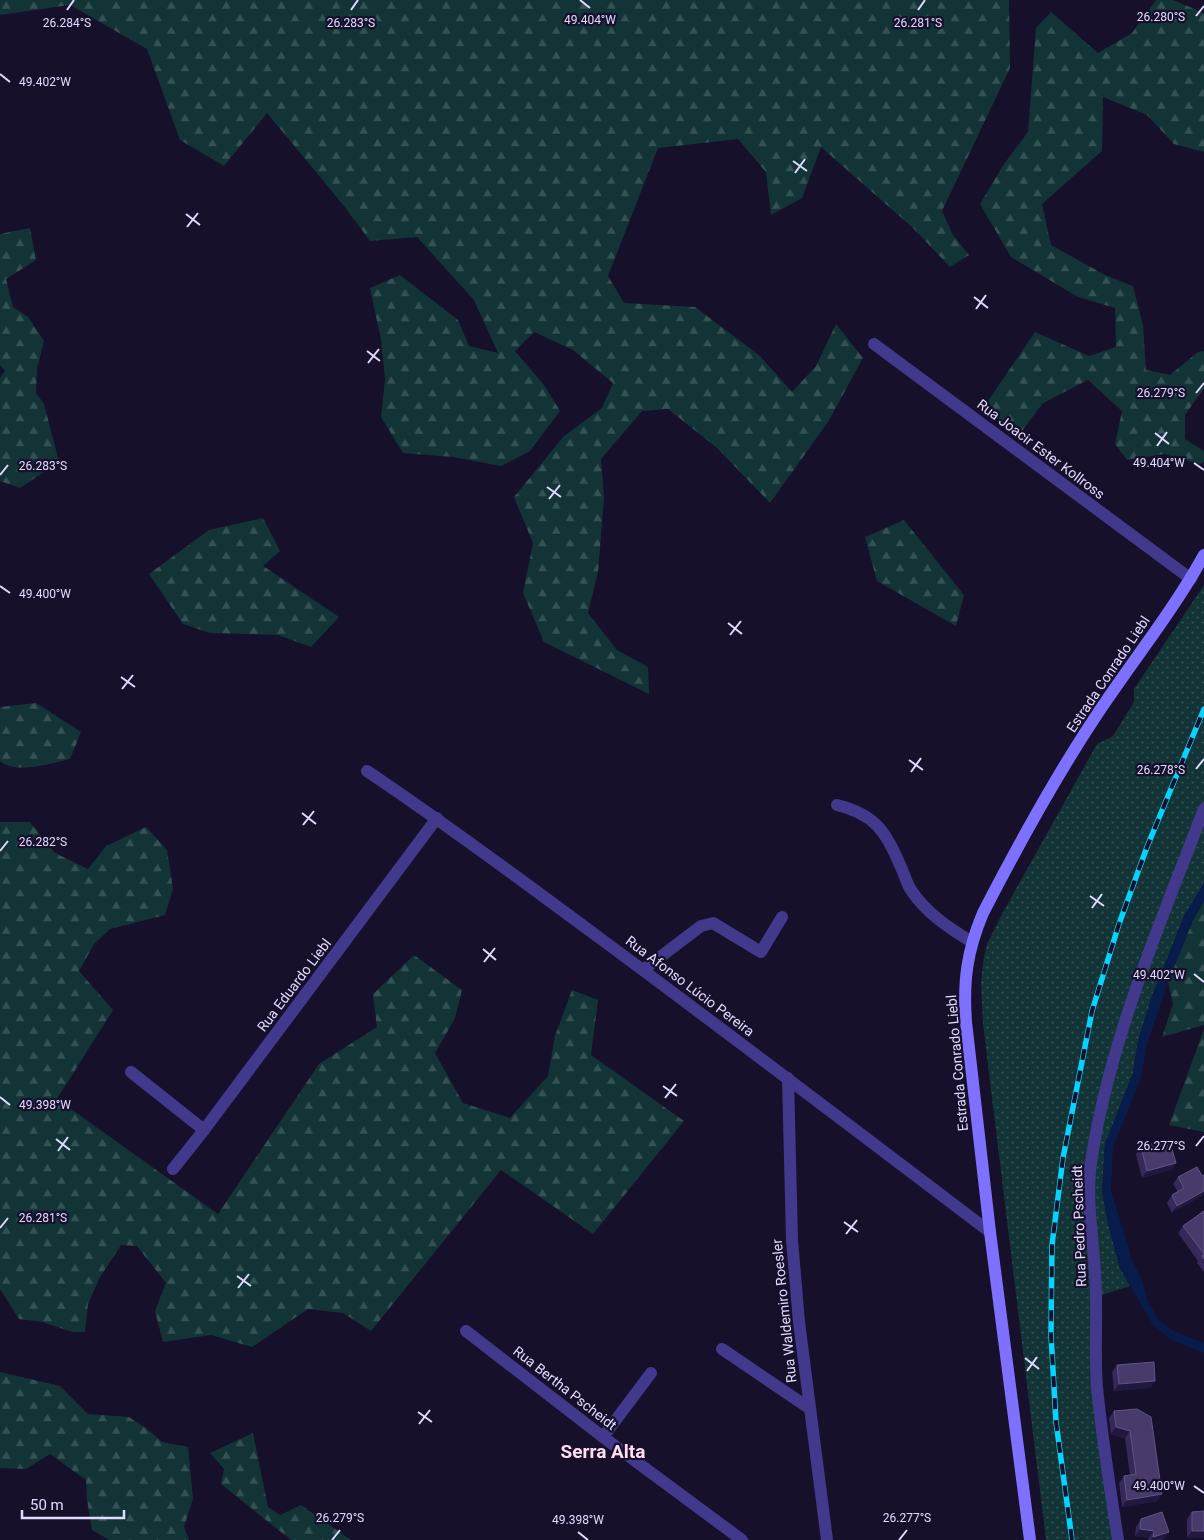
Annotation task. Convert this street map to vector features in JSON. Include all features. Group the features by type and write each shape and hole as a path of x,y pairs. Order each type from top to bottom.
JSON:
{"main road":[{"name":"Estrada Conrado Liebl","path":"1030,1540 990,1232 965,1008 966,967 972,942 983,913 1045,798 1094,719 1191,579 1204,556"}],"street":[{"name":"Rua Joacir Ester Kollross","path":"874,344 1191,579"},
{"name":"Rua Afonso Lúcio Pereira","path":"367,771 437,818 643,970 990,1232"},
{"path":"837,805 866,815 876,823 892,846 910,888 921,903 950,928 972,942"},
{"name":"Rua Pedro Pscheidt","path":"1118,1540 1106,1464 1097,1386 1096,1275 1090,1200 1091,1159 1101,1108 1127,1015 1204,809"},
{"name":"Rua Eduardo Liebl","path":"173,1169 437,818"},
{"path":"643,970 701,926 713,923 760,952 782,917"},
{"path":"131,1072 204,1130"},
{"name":"Rua Waldemiro Roesler","path":"788,1078 792,1240 810,1408 827,1540"},
{"name":"Rua Bertha Pscheidt","path":"466,1331 742,1540"},
{"path":"722,1349 810,1408"},
{"path":"603,1436 651,1373"}],"green space":[{"path":"0,0 1009,0 1010,68 942,211 953,235 969,255 950,267 913,228 821,147 802,198 771,215 766,172 738,139 658,148 608,276 624,303 695,307 759,355 792,392 816,366 836,324 863,358 828,422 770,503 717,448 668,409 642,411 601,459 604,498 598,572 588,613 617,650 648,667 649,694 544,642 523,593 533,543 514,497 564,436 602,408 613,383 573,350 534,332 515,351 544,385 560,411 530,451 501,466 453,457 403,453 381,417 385,379 381,340 370,288 400,275 458,320 469,346 498,353 474,300 417,237 370,241 344,206 267,113 224,166 180,140 147,49 70,5 0,15"},
{"path":"1156,0 1173,0 1204,13 1204,152 1174,144 1147,115 1103,97 1102,151 1042,204 1051,245 1105,275 1133,286 1143,325 1146,370 1170,375 1198,352 1204,351 1204,388 1185,415 1185,439 1204,451 1204,462 1200,464 1164,454 1127,460 1115,444 1122,411 1088,380 1043,403 1019,435 984,407 1035,332 1089,356 1116,347 1115,308 1078,297 1011,257 980,204 1004,164 1028,132 1036,28 1051,12 1098,53 1132,33"},
{"path":"30,228 36,260 6,279 13,307 28,317 44,341 37,369 36,393 44,404 59,462 20,488 0,481 0,378 5,371 0,365 0,234"},
{"path":"263,518 280,551 263,566 339,617 311,647 278,635 210,633 183,624 149,574 209,530"},
{"path":"904,520 964,595 956,626 877,581 865,537"},
{"path":"1204,585 1204,881 1185,914 1152,996 1138,1041 1133,1073 1105,1144 1102,1191 1108,1224 1120,1268 1130,1286 1096,1297 1097,1386 1118,1540 1046,1540 983,1024 981,983 984,957 987,944 1002,914 1097,744 1113,736 1134,702 1134,689"},
{"path":"36,703 81,732 70,759 24,768 7,765 0,761 0,707"},
{"path":"0,822 30,822 55,853 88,869 106,846 146,827 167,850 173,889 165,915 110,929 94,944 79,971 113,1010 57,1099 218,1214 319,1064 377,1027 373,994 414,955 462,990 455,1018 435,1053 463,1103 510,1118 548,1076 555,1036 572,990 598,1000 591,1055 684,1121 593,1234 501,1170 371,1331 343,1313 308,1309 252,1347 211,1335 163,1342 155,1311 166,1283 137,1246 121,1245 100,1277 88,1304 85,1332 72,1332 43,1322 19,1319 0,1289"},
{"path":"1204,901 1204,1025 1162,1037 1173,1004 1168,982 1193,920"},
{"path":"1204,1029 1204,1132 1169,1125"},
{"path":"0,1372 60,1386 88,1414 129,1417 162,1442 188,1447 193,1499 184,1527 189,1540 109,1540 92,1530 86,1480 50,1454 26,1469 0,1468"},
{"path":"253,1433 268,1507 280,1515 301,1505 351,1540 291,1540 221,1484 224,1469 210,1453"}],"water":[{"path":"1204,881 1204,901 1193,920 1168,982 1147,1044 1141,1077 1113,1147 1111,1191 1133,1262 1142,1280 1147,1300 1159,1320 1173,1331 1204,1343 1204,1353 1170,1339 1153,1325 1120,1268 1108,1224 1102,1191 1105,1144 1133,1073 1138,1041 1152,996 1185,914"}],"building":[{"path":"1169,1139 1176,1163 1147,1171 1141,1147"},
{"path":"1197,1167 1202,1176 1204,1175 1204,1191 1177,1206 1172,1195 1184,1188 1178,1177"},
{"path":"1204,1211 1204,1254 1183,1226"},
{"path":"1154,1362 1155,1381 1119,1384 1117,1365"},
{"path":"1137,1409 1151,1417 1162,1494 1127,1500 1124,1476 1136,1474 1130,1431 1116,1427 1114,1411"},
{"path":"1204,1511 1204,1531 1192,1531 1192,1512"},
{"path":"1162,1512 1169,1532 1153,1537 1154,1531 1140,1529 1141,1519"}],"railway":[{"path":"1072,1540 1056,1422 1051,1335 1052,1245 1063,1158 1092,1011 1119,924 1147,847 1204,709"}],"district":[{"name":"Serra Alta","path":"603,1451"}]}
